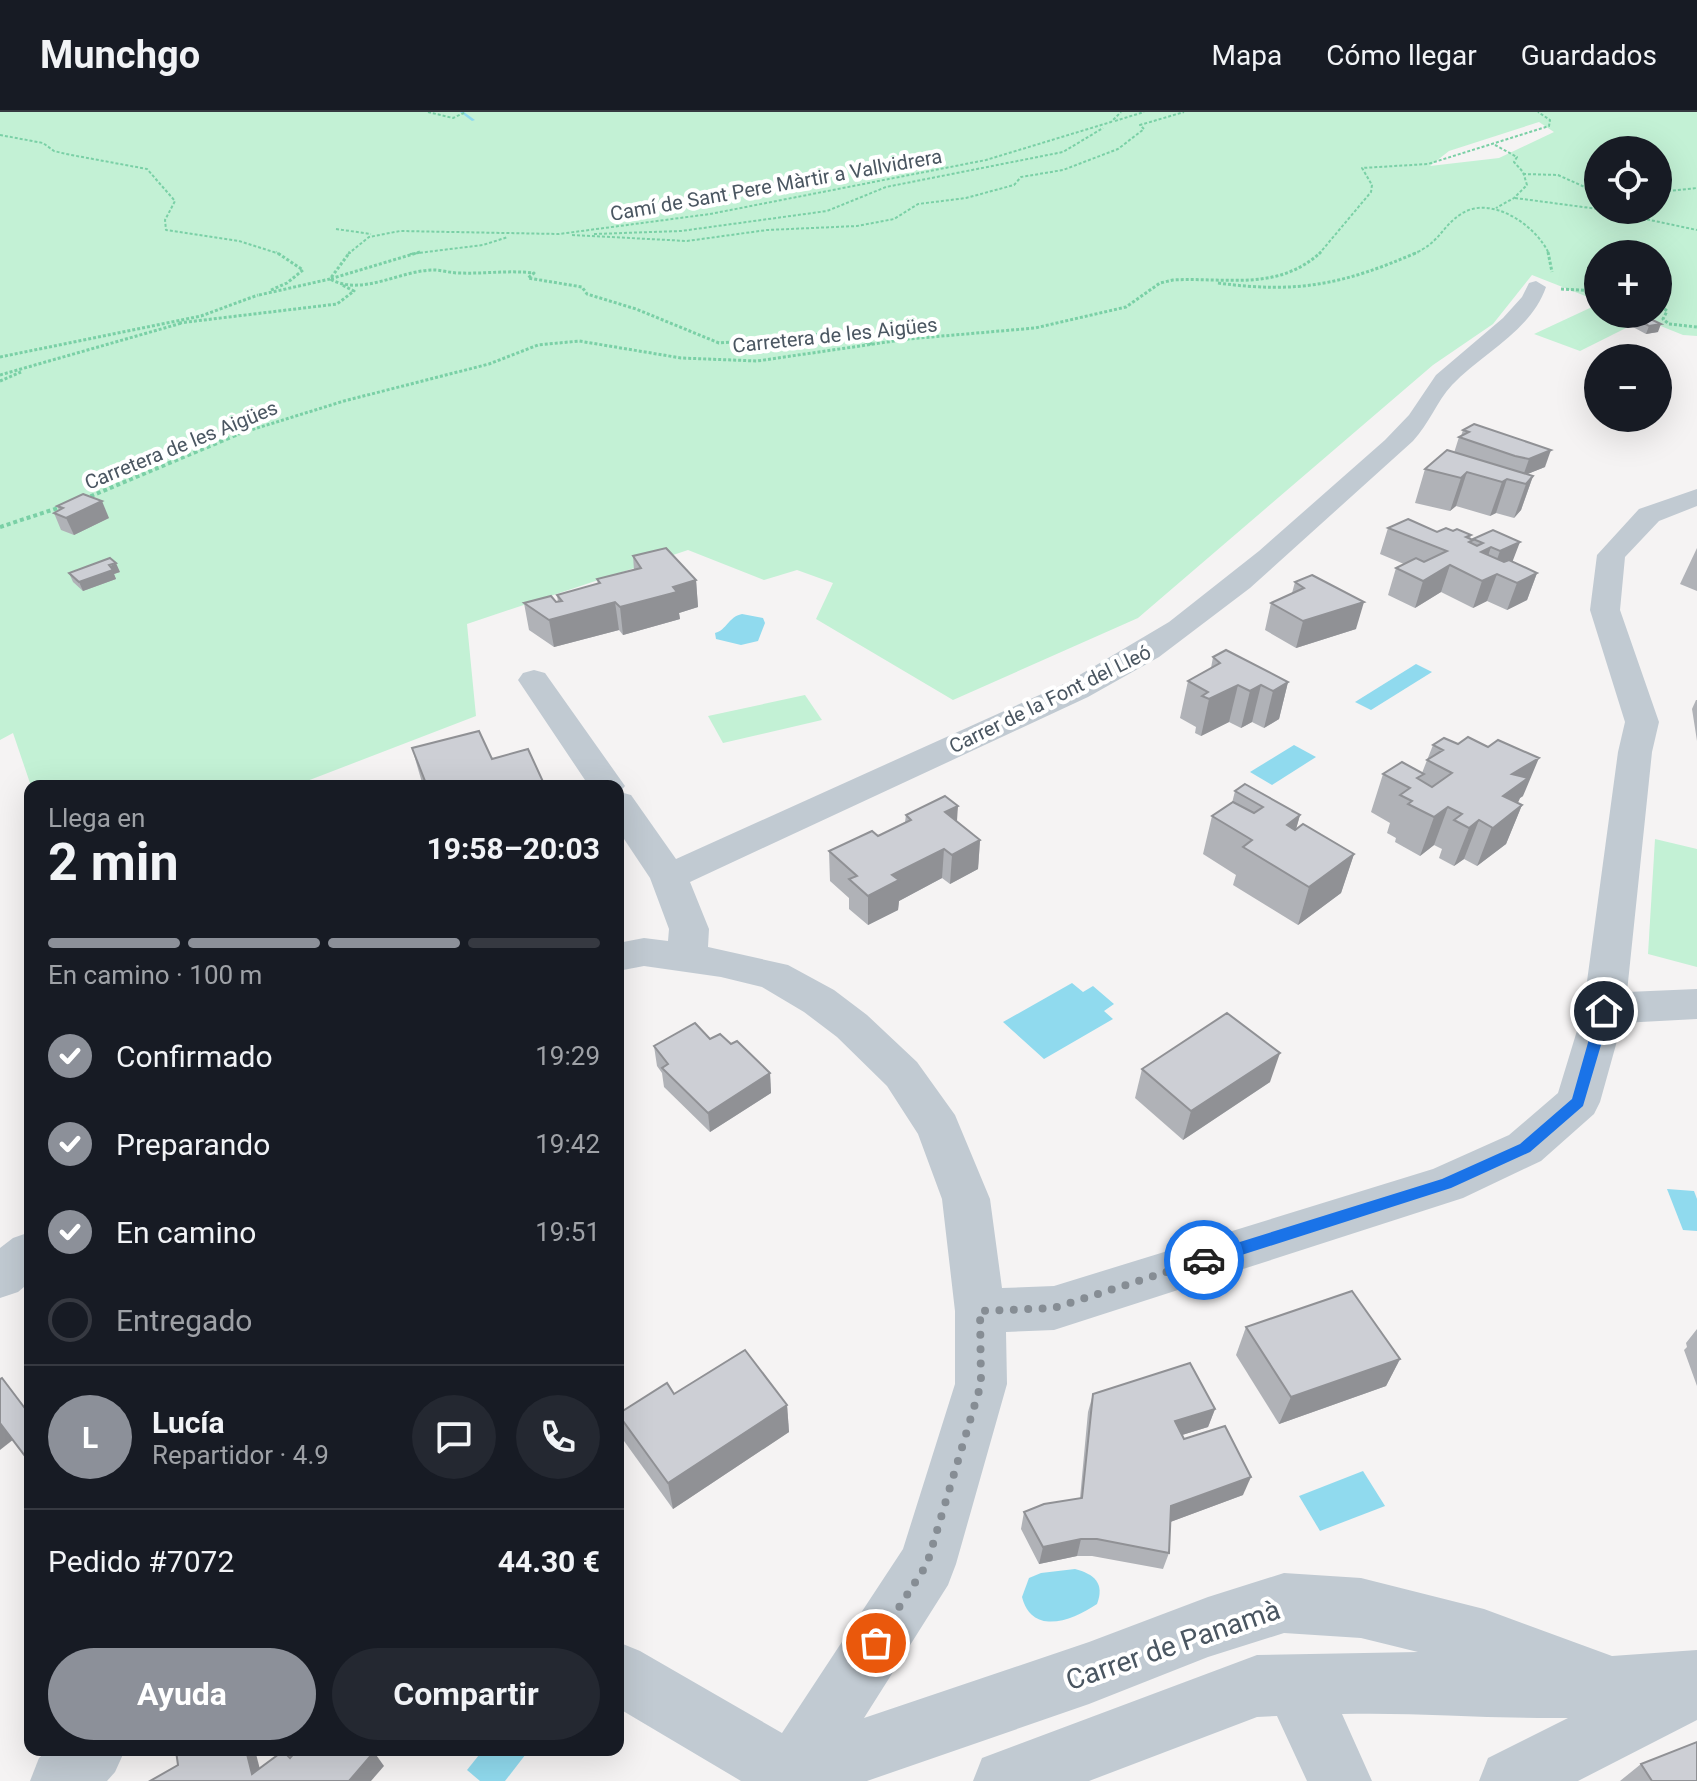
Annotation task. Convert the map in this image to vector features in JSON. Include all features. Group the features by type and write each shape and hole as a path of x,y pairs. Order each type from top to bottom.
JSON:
{"street":[{"name":"Carrer de la Font del Lleó","path":"669,877 1077,690 1124,667 1174,635 1219,601 1415,424 1442,382 1512,322 1536,294 1536,287"},
{"path":"980,1311 1054,1308 1446,1184 1525,1148 1578,1102 1604,1011 1635,752 1642,722 1605,610 1611,555 1649,515 1697,497"},
{"path":"534,680 603,780"},
{"path":"624,812 669,877 689,929 687,956"},
{"path":"624,956 644,952 687,956 774,975 819,1001 852,1026 902,1074 939,1128 966,1199 980,1311 981,1384 927,1564 792,1779 624,1677"},
{"path":"1604,1011 1632,1006 1697,1004"},
{"path":"0,1277 24,1258"},
{"name":"Carrer de Panamà","path":"792,1779 1208,1627 1284,1603 1361,1608 1484,1639 1612,1687"},
{"name":"Carrer de Panamà","path":"1005,1781 1257,1686 1395,1682 1509,1688 1612,1687 1697,1681"},
{"path":"1295,1685 1340,1781"},
{"path":"1511,1781 1697,1687"},
{"path":"62,1781 87,1756"}],"path":[{"path":"428,112 450,119 460,118 466,112"},
{"name":"Camí de Sant Pere Màrtir a Vallvidrera","path":"336,229 376,234 446,231 559,234 729,212 939,172 1056,143 1111,122 1121,112"},
{"path":"559,234 681,231 847,205 886,187 1063,152 1111,122 1144,112"},
{"path":"559,234 687,241 767,230 884,222 918,204 966,198 1014,185 1021,177 1063,170 1118,149 1144,129 1140,125 1184,112"},
{"name":"Carretera de les Aigües","path":"83,499 242,432 344,401 489,364 538,345 579,341 681,358 757,361 872,344 1035,328 1126,307 1160,283 1271,280 1304,268 1330,245 1371,192 1372,185 1362,168 1428,164 1494,145 1549,126 1550,120 1538,112"},
{"path":"0,135 43,143 54,151 66,154 147,169 175,201 165,220 166,230 273,249 303,270 287,283 201,316 0,375"},
{"path":"1494,145 1517,157 1514,162 1523,172 1527,185 1514,198 1496,208"},
{"path":"939,172 956,173"},
{"path":"1522,174 1560,176 1570,179 1584,190"},
{"path":"875,183 886,187"},
{"path":"1672,191 1697,188"},
{"path":"1514,198 1584,207"},
{"path":"1201,280 1235,286 1306,289 1348,281 1391,265 1436,242 1459,214 1479,208 1496,208 1507,211 1545,242 1554,264 1551,280 1536,287"},
{"path":"1669,224 1697,230"},
{"path":"330,279 357,242 376,234"},
{"path":"259,295 330,279 406,256 483,245 512,235"},
{"path":"341,285 388,281 425,271 512,270 534,273 528,278 582,287 587,294 683,327 708,342 739,344 833,333 862,338 872,344"},
{"path":"179,323 324,307 337,304 354,291 330,279"},
{"path":"1536,287 1584,290"},
{"path":"0,357 201,316"},
{"path":"1672,324 1697,327"},
{"path":"0,381 41,365"},
{"name":"Carretera de les Aigües","path":"0,527 70,504"}],"green space":[{"path":"0,112 1697,112 1697,336 1683,335 1666,328 1672,328 1672,240 1584,240 1584,295 1532,275 1493,324 1433,365 1138,618 953,700 816,619 833,583 797,570 764,580 688,550 467,624 476,716 310,780 29,780 13,733 0,740","holes":["1539,122 1554,132 1499,158 1430,166 1449,151"]},
{"path":"1584,311 1584,328 1626,328 1594,344 1584,344 1584,349 1580,351 1534,334"},
{"path":"805,695 822,720 723,743 708,716"},
{"path":"1655,839 1697,849 1697,967 1648,954"}],"water":[{"path":"742,614 763,618 765,623 758,641 741,645 716,639 715,633"},
{"path":"1416,664 1432,672 1371,710 1355,702"},
{"path":"1294,745 1316,757 1272,785 1250,772"},
{"path":"1072,983 1083,992 1093,986 1114,1004 1104,1011 1113,1019 1044,1059 1003,1022"},
{"path":"1667,1189 1694,1191 1697,1231 1683,1230"},
{"path":"1363,1471 1385,1506 1320,1531 1299,1496"},
{"path":"1075,1569 1096,1580 1100,1590 1097,1604 1065,1620 1054,1622 1034,1617 1022,1597 1029,1578 1041,1573"},
{"path":"478,1756 524,1756 505,1781 480,1781 467,1770"}],"building":[{"path":"1474,424 1551,450 1529,459 1459,437 1469,432 1463,430"},
{"path":"1447,450 1533,476 1526,484 1507,479 1502,482 1467,472 1461,478 1425,469"},
{"path":"83,494 102,501 66,518 54,513 63,508 57,506"},
{"path":"1408,519 1437,532 1446,528 1457,529 1471,535 1466,537 1477,546 1483,543 1473,539 1493,530 1520,542 1500,551 1491,547 1481,552 1537,573 1517,583 1497,574 1482,581 1450,565 1423,581 1396,568 1416,558 1424,562 1447,551 1388,528"},
{"path":"666,548 696,580 673,587 677,592 620,607 615,602 549,620 524,603 551,596 556,602 562,601 557,595 600,583 597,579 641,568 633,556"},
{"path":"110,558 116,563 109,565 113,570 79,582 69,573"},
{"path":"1312,575 1364,602 1303,621 1271,603 1304,588 1295,582"},
{"path":"1226,650 1288,682 1273,691 1261,685 1250,691 1238,685 1209,699 1202,696 1208,692 1188,681 1220,663 1213,657"},
{"path":"479,731 492,759 528,749 542,780 425,780 412,748"},
{"path":"1468,737 1488,747 1498,740 1539,758 1512,774 1528,778 1503,796 1522,805 1493,828 1479,820 1469,828 1454,820 1462,814 1448,807 1434,817 1408,804 1412,801 1400,795 1410,788 1383,774 1402,762 1424,774 1417,778 1432,787 1452,773 1427,760 1443,750 1433,745 1444,738 1458,744"},
{"path":"1245,784 1300,815 1287,825 1295,830 1303,824 1354,854 1309,887 1243,847 1252,840 1212,816 1233,802 1254,813 1263,807 1235,791"},
{"path":"945,796 958,806 945,812 980,840 952,855 944,849 892,875 899,880 868,896 849,879 857,876 829,851 872,831 878,836 911,820 906,815"},
{"path":"1227,1013 1280,1053 1191,1111 1142,1069"},
{"path":"695,1023 710,1039 720,1034 731,1044 737,1041 770,1073 708,1113 662,1068 668,1064 654,1046"},
{"path":"1352,1291 1400,1359 1291,1397 1246,1327"},
{"path":"745,1350 787,1405 668,1483 624,1422 624,1410 667,1383 674,1394"},
{"path":"1190,1363 1215,1409 1175,1421 1184,1439 1225,1426 1251,1477 1171,1506 1169,1553 1097,1539 1043,1547 1024,1512 1044,1504 1082,1498 1093,1394"},
{"path":"0,1379 24,1407 24,1455 0,1423"},
{"path":"1697,1742 1697,1781 1652,1781 1641,1764"},
{"path":"177,1756 248,1756 252,1774 276,1756 371,1756 349,1781 150,1781 178,1765"}],"waterway":[{"path":"462,112 473,120"}],"way so far":[{"path":"876,1643 927,1564 981,1384 980,1311 1054,1308 1204,1260"}],"route":[{"path":"1204,1260 1446,1184 1525,1148 1578,1102 1604,1011"}]}
